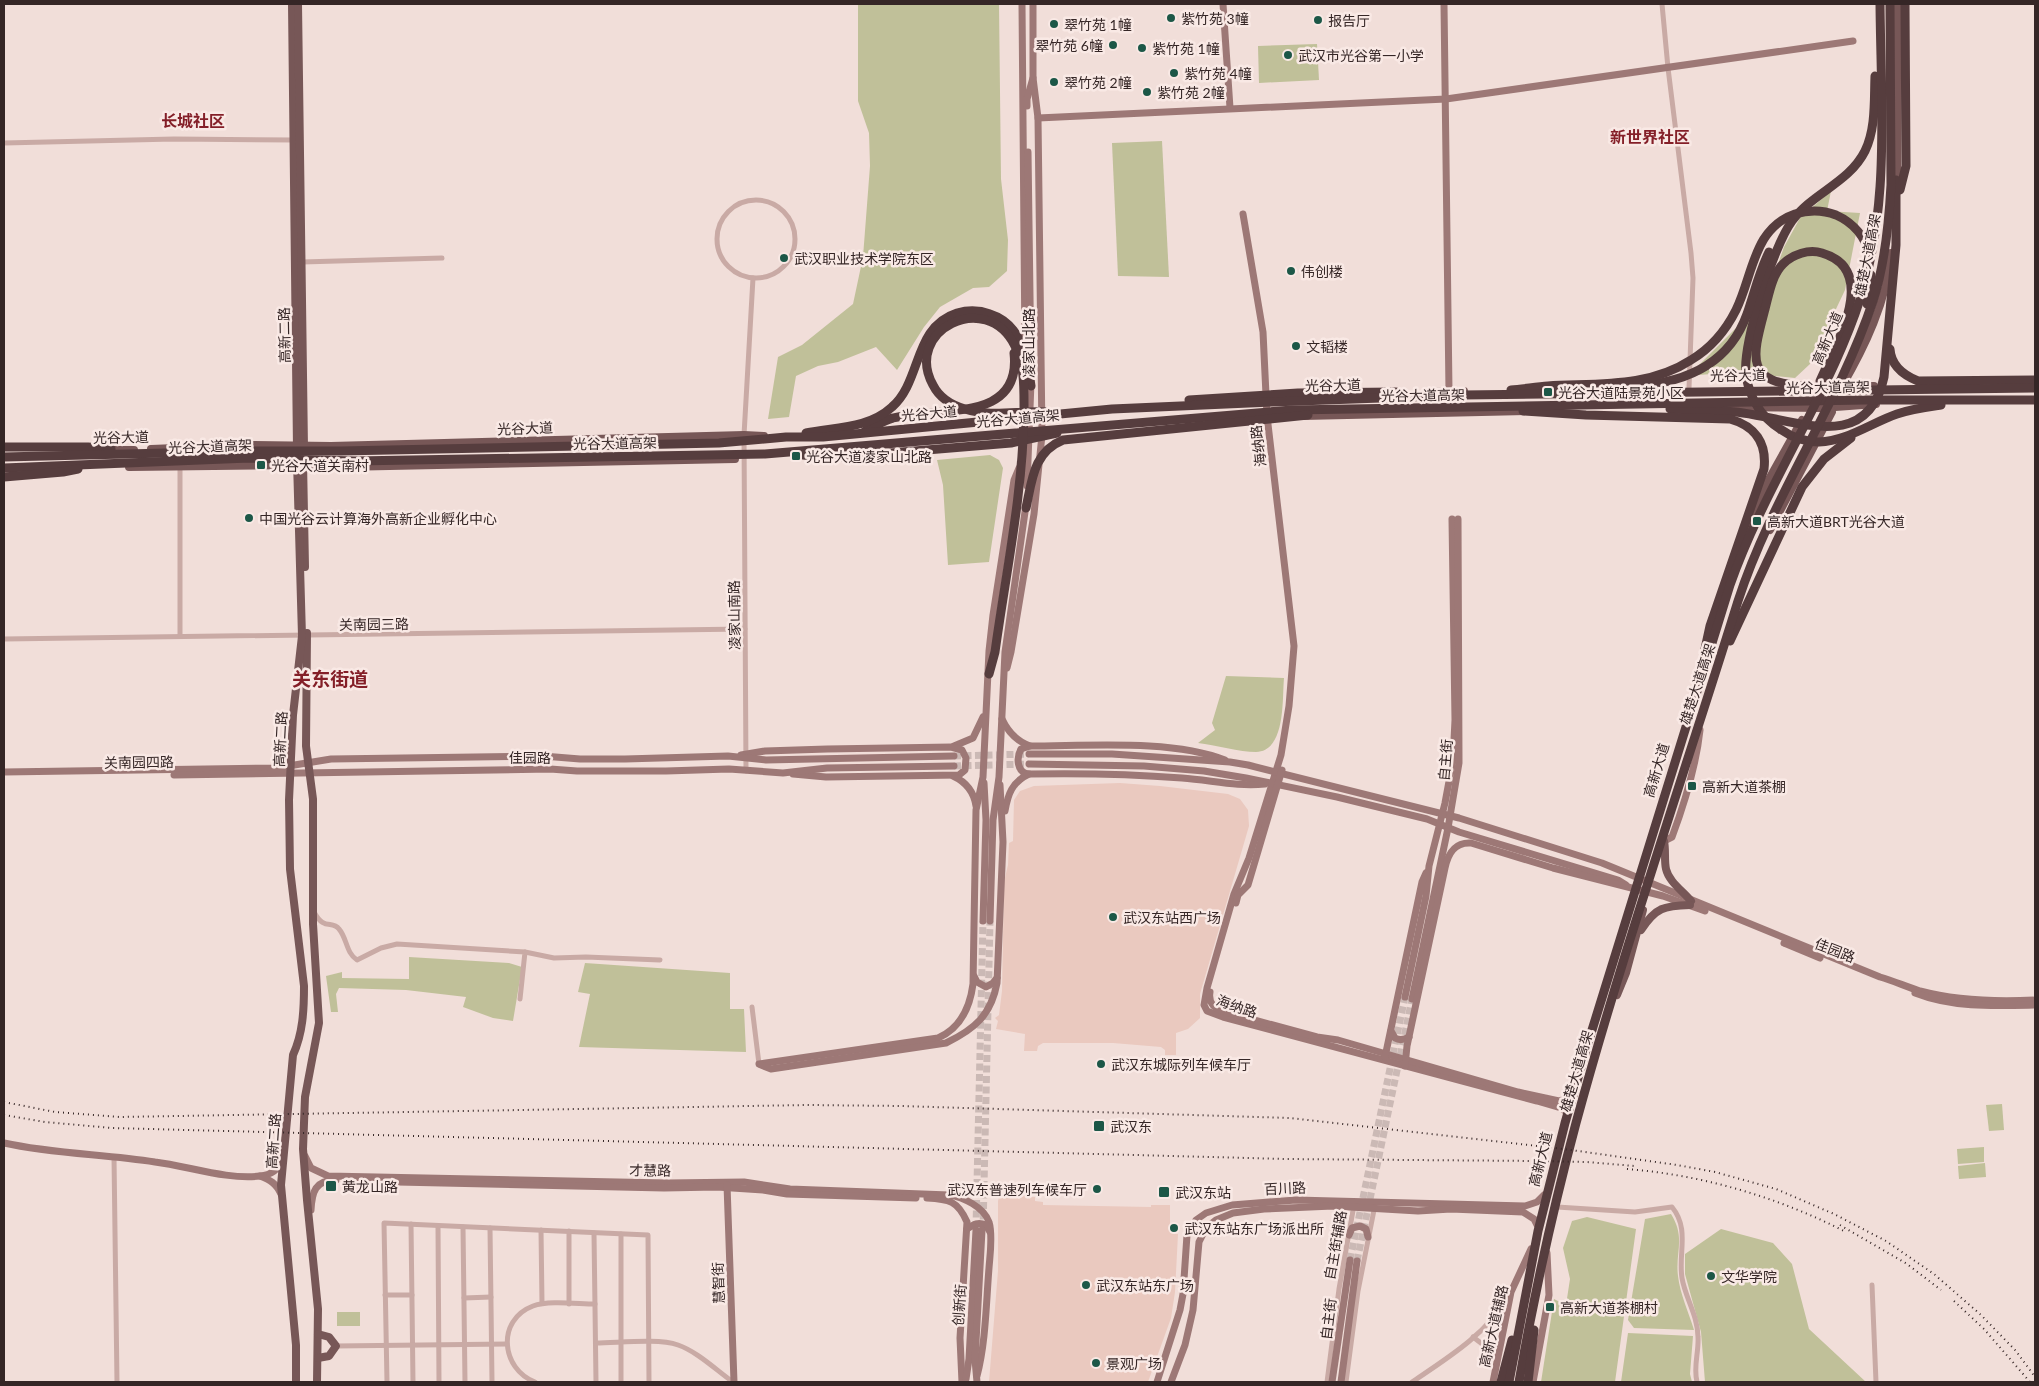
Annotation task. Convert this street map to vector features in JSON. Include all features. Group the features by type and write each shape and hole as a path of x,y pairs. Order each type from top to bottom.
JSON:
{"highway":[{"path":"1462,395 1654,384 1683,378 1700,370 1721,355 1739,332 1747,315 1766,258 1788,221 1845,176 1859,162 1868,144 1872,128 1879,4"},
{"name":"雄楚大道高架","path":"1507,1382 1538,1231 1565,1123 1694,700 1739,560 1832,370 1858,306 1869,264 1877,221 1881,175 1879,4"},
{"name":"雄楚大道高架","path":"1520,1382 1542,1266 1559,1190 1597,1046 1748,570 1760,541 1857,343 1876,290 1889,212 1892,169 1890,4"},
{"path":"1895,212 1906,166 1905,4"},
{"path":"1604,405 1743,413 1828,427 1847,425 1865,415 1879,396 1884,377 1896,245 1897,198 1891,75"},
{"path":"1804,207 1792,221 1772,259 1748,350 1746,376 1758,409 1766,419 1782,431 1806,441 1818,442 1840,439 1906,411 1979,400"},
{"path":"1462,395 1547,386 1610,384 1654,377 1676,369 1706,349 1726,328 1740,303 1754,258 1768,232 1783,219 1800,212 1829,212 1846,221 1860,234 1868,250 1871,261 1870,286 1857,343"},
{"path":"1779,475 1817,388 1821,379 1825,371 1840,336 1849,311 1852,292 1846,270 1832,256 1814,252 1799,254 1791,258 1779,269 1774,279 1756,342 1755,355 1761,373 1779,384 1794,386 1812,386 1821,387 1857,389 1884,390"},
{"path":"786,437 860,424 880,416 902,396 911,379 921,348 933,328 948,317 963,312 984,312 995,316 1013,330 1024,348 1031,386"},
{"path":"990,674 995,652 1022,464 1024,417 1023,371 1018,352 1012,341 1000,327 985,319 967,318 952,323 939,333 930,347 927,366 928,374 935,389 956,406 976,412 1008,414 1037,411 1065,413"},
{"path":"1888,331 1892,361 1903,374 1918,381 2035,380"},
{"path":"865,431 892,418 924,412 975,408 998,398 1009,386 1015,371 1012,341"},
{"name":"光谷大道高架","path":"4,457 237,451 361,451 691,444 857,434 1037,418 1065,413 1112,409 1462,395 1884,390 2035,386"},
{"path":"1112,409 1239,396 1337,392 1422,393"},
{"name":"光谷大道高架","path":"4,467 249,458 356,461 765,454 1292,410 1500,408 1864,400 2035,400"},
{"path":"1500,408 1541,413 1730,419 1746,425 1757,434 1764,451 1764,469 1710,626 1694,700"},
{"path":"1026,508 1034,468 1038,460 1048,448 1063,440 1291,418 1330,410"},
{"path":"803,455 830,458 1011,443 1082,427"},
{"path":"1700,720 1730,641 1802,486 1824,459 1868,427"},
{"path":"4,449 88,446 121,450"},
{"path":"4,477 63,472 86,467"},
{"path":"1528,1382 1542,1266"},
{"path":"1501,1382 1507,1354 1521,1314"}],"main road":[{"name":"高新二路","path":"292,4 302,262 300,465 304,636 308,763 312,799 313,911 319,1023 305,1097 304,1149 306,1200 317,1285 317,1382"},
{"name":"高新二路","path":"298,4 297,428 301,446"},
{"path":"976,810 983,777 992,616 1014,480 1026,445 1022,4"},
{"name":"凌家山北路","path":"1004,679 1011,652 1034,514 1042,435 1038,118 1033,78 1033,4"},
{"path":"1223,4 1230,108"},
{"path":"1444,4 1449,391"},
{"name":"高新大道","path":"1507,1382 1536,1225 1561,1123 1632,889 1735,562 1764,488 1820,386 1853,310 1864,274 1872,236 1879,174 1879,4"},
{"name":"高新大道","path":"1547,1253 1578,1127 1615,999 1626,973 1700,720 1760,552 1832,412 1830,407 1865,342 1884,297 1890,260 1898,166 1898,4"},
{"path":"1038,118 1446,99 1853,42"},
{"path":"983,777 986,796 987,921 993,820 999,777 1008,619 1026,508 1031,433 1027,99 1033,78"},
{"name":"海纳路","path":"1243,214 1263,332 1267,416 1294,646 1292,675 1294,692 1286,756 1278,773 1247,864 1234,894 1207,988 1204,1005 1207,1011 1223,1017 1385,1057 1561,1108 1565,1112"},
{"name":"光谷大道","path":"4,449 121,450 271,445 301,446 793,435 865,431 1017,417 1026,420 1041,417 1266,399 1380,396 1449,391 1548,392 1820,386 2035,386"},
{"path":"4,467 300,465 341,467 744,458 803,455 1267,416 1504,412 1654,406 1830,407 1876,404 2035,404"},
{"path":"271,445 290,441 297,428"},
{"path":"1021,462 1025,458 1034,458 1040,466"},
{"name":"自主街","path":"1455,519 1460,751 1448,828 1408,998 1426,896 1429,866 1442,814 1451,772 1455,736 1455,519"},
{"name":"高新二路","path":"296,1382 296,1345 281,1185 292,1063 300,1040 304,1004 302,971 291,888 289,800 294,715 304,636"},
{"path":"951,747 972,738 976,734 986,710"},
{"path":"1001,716 1013,736 1030,750"},
{"path":"746,756 826,749 951,747 962,750 965,753 966,765 963,773 950,775 826,777 783,772"},
{"name":"佳园路","path":"1030,750 1148,747 1211,754 1230,762 1450,816 1602,863 1691,903 1928,998 1987,1006 2035,1005"},
{"path":"1030,750 1021,749 1018,757 1021,771 1029,774 1111,773 1203,779 1244,786 1275,784"},
{"name":"佳园路","path":"292,769 308,763 331,759 543,756 580,759 625,759 746,756"},
{"path":"746,756 766,760 954,756"},
{"path":"1029,764 1112,764 1170,768 1204,771 1275,784 1427,819 1448,828 1618,880 1632,889"},
{"path":"783,772 827,768 954,766"},
{"path":"4,772 276,771 292,769"},
{"name":"佳园路","path":"292,769 310,772 540,769 666,771 729,769 783,772"},
{"name":"关南园四路","path":"4,776 276,771"},
{"path":"1003,822 1012,788 1029,774"},
{"path":"760,1064 938,1038 954,1028 965,1013 971,996 973,974 976,810 974,798 970,790 960,780 950,775"},
{"path":"760,1064 771,1069 946,1043 970,1030 981,1020 993,1000 997,977 1003,822 999,777"},
{"path":"1664,841 1667,854 1666,871 1670,879 1691,903"},
{"path":"1433,896 1451,851 1458,845 1470,843 1632,889"},
{"path":"1385,1057 1422,882 1429,866"},
{"path":"1406,1063 1409,1037 1445,868"},
{"name":"佳园路","path":"1632,889 1691,903 1920,991 1964,999 2035,1000"},
{"path":"1637,936 1654,912 1666,907 1691,903"},
{"path":"973,974 977,982 986,987 993,983 997,977"},
{"path":"1600,995 1610,988 1615,999"},
{"path":"1391,1031 1398,1040 1406,1040 1409,1037"},
{"name":"海纳路","path":"1406,1063 1559,1101 1568,1098"},
{"path":"4,1143 50,1152 158,1162 218,1174 259,1176 273,1172 280,1165 285,1155"},
{"name":"才慧路","path":"304,1149 310,1168 328,1176 729,1185 787,1194 947,1200 962,1210 967,1222 967,1229"},
{"path":"259,1176 271,1181 278,1187 283,1201"},
{"name":"才慧路","path":"310,1220 312,1192 328,1180 664,1188 764,1184 790,1189 949,1194 958,1196 980,1209 989,1222 983,1231"},
{"name":"慧智街","path":"729,1185 735,1382"},
{"name":"百川路","path":"1375,1205 1525,1206 1537,1202 1544,1192"},
{"name":"百川路","path":"1157,1382 1180,1310 1187,1235 1196,1220 1206,1213 1232,1205 1296,1200 1523,1212 1534,1219 1536,1225"},
{"name":"百川路","path":"1171,1382 1185,1345 1194,1310 1199,1242 1206,1228 1216,1220 1242,1212 1354,1204"},
{"path":"964,1382 960,1338 967,1229 974,1224 980,1223 986,1225 983,1231 983,1339 977,1379"},
{"path":"1349,1235 1352,1228 1360,1226 1366,1229 1368,1237"},
{"name":"创新街","path":"964,1382 969,1359 983,1231"},
{"name":"高新大道辅路","path":"1493,1382 1511,1292 1531,1249"},
{"path":"1520,1382 1547,1253"},
{"path":"1533,1382 1549,1294 1547,1253"},
{"name":"自主街","path":"1332,1382 1354,1260 1341,1382"},
{"path":"1184,1274 1188,1262 1192,1262 1197,1285"},
{"path":"318,1334 329,1337 336,1346 333,1353 329,1356 318,1358"}],"street":[{"path":"1662,4 1691,254 1689,388"},
{"path":"4,143 174,139 297,140"},
{"path":"757,200 769,202 780,208 794,228 795,241 790,258 777,272 766,277 753,278 740,274 729,267 721,256 718,230 724,217 733,208 745,201 757,200"},
{"path":"302,262 442,258"},
{"name":"凌家山南路","path":"746,771 744,435 753,278"},
{"path":"180,467 180,635"},
{"name":"关南园三路","path":"4,639 180,635 304,636 745,629"},
{"path":"313,911 318,920 325,925 336,926 340,930 351,954 357,960 380,948 397,944 525,952 554,958 586,957 660,960"},
{"path":"520,1000 525,952"},
{"path":"752,1006 760,1064"},
{"path":"114,1157 118,1382"},
{"name":"自主街辅路","path":"1327,1382 1339,1289 1354,1204"},
{"path":"1346,1382 1358,1291 1375,1205"},
{"path":"1557,1207 1635,1212 1672,1207 1679,1216 1682,1238 1682,1277 1698,1337 1695,1373 1697,1382"},
{"path":"386,1382 384,1223 648,1235 649,1382"},
{"path":"412,1224 413,1382"},
{"path":"438,1226 439,1382"},
{"path":"463,1227 465,1382"},
{"path":"490,1228 492,1382"},
{"path":"541,1230 542,1304"},
{"path":"569,1232 570,1304"},
{"path":"594,1233 596,1382"},
{"path":"621,1234 621,1382"},
{"path":"1872,1285 1876,1382"},
{"path":"1412,1382 1473,1337 1500,1310 1511,1292"},
{"path":"385,1295 412,1295"},
{"path":"464,1298 491,1297"},
{"path":"536,1382 522,1375 516,1369 509,1356 508,1332 517,1317 530,1307 542,1304 595,1304"},
{"path":"1473,1337 1498,1356"},
{"path":"596,1343 670,1343 682,1347 735,1382"},
{"path":"336,1346 507,1344"}],"green space":[{"path":"858,4 999,4 1001,179 1008,240 1007,271 989,287 973,288 940,307 924,327 897,370 876,347 838,362 818,366 796,376 789,417 768,419 778,357 802,345 853,304 863,257 870,166 869,133 858,101"},
{"path":"1317,44 1319,80 1259,83 1258,46"},
{"path":"1162,141 1169,277 1118,276 1112,143"},
{"path":"1831,191 1827,211 1860,213 1845,290 1810,364 1795,378 1735,372 1699,375 1699,365 1739,325 1772,281 1784,247 1800,218"},
{"path":"990,455 999,460 1003,468 989,562 948,565 943,485 937,460"},
{"path":"1226,676 1284,678 1278,734 1273,743 1266,749 1250,752 1198,743 1215,730 1212,723"},
{"path":"409,957 509,963 522,967 513,1021 493,1018 463,1007 466,997 406,990 339,988 336,994 338,1012 331,1012 326,976 342,972 342,978 409,979"},
{"path":"585,963 730,973 730,1009 744,1009 746,1052 579,1047 590,994 578,992"},
{"path":"2002,1104 2004,1130 1989,1131 1986,1105"},
{"path":"1984,1147 1984,1162 1958,1164 1957,1149"},
{"path":"1985,1163 1986,1177 1959,1179 1958,1166"},
{"path":"1671,1214 1678,1230 1679,1238 1677,1267 1679,1283 1694,1330 1634,1328 1628,1320 1645,1219"},
{"path":"1587,1217 1636,1229 1615,1382 1541,1382 1554,1299 1566,1305 1570,1279 1563,1248 1572,1221"},
{"path":"1721,1229 1773,1243 1792,1264 1809,1329 1866,1382 1705,1382 1701,1332 1685,1274 1685,1254"},
{"path":"337,1312 360,1312 360,1326 337,1326"},
{"path":"1628,1333 1693,1336 1690,1374 1692,1382 1621,1382"}],"shaded area":[{"name":"武汉东站西广场","path":"1120,783 1228,794 1240,799 1248,810 1249,826 1200,994 1200,1018 1188,1029 1176,1033 1176,1055 1165,1055 1165,1050 1161,1047 1113,1043 1043,1043 1038,1046 1037,1051 1024,1051 1025,1034 996,1029 998,1021 995,1018 999,1015 1002,991 1004,882 1008,865 1009,843 1013,841 1014,800 1020,791 1034,786"},
{"name":"武汉东站东广场","path":"1000,1193 1025,1193 1025,1197 1035,1197 1035,1201 1043,1202 1043,1205 1151,1207 1151,1205 1170,1205 1170,1233 1178,1234 1175,1292 1171,1318 1148,1382 989,1382 998,1271 998,1201"}],"tunnel":[{"path":"954,756 1029,754"},
{"path":"954,766 1029,764"},
{"path":"976,1228 983,921"},
{"path":"983,1230 990,921"},
{"path":"1350,1260 1405,997"},
{"path":"1357,1261 1412,999"}],"railway":[{"path":"4,1102 55,1112 120,1117 807,1105 901,1106 1290,1118 1564,1149 1715,1172 1776,1189 1834,1214 1886,1241 1934,1274 1981,1315 2016,1351 2035,1377"},
{"path":"4,1115 45,1122 112,1128 1286,1159 1587,1162 1635,1166"},
{"path":"1627,1169 1684,1176 1711,1182 1766,1198 1844,1231"},
{"path":"1840,1225 1907,1264 1941,1290"},
{"path":"1954,1301 1984,1329 2030,1382"}],"place":[{"name":"紫竹苑 3幢","path":"1171,18"},
{"name":"报告厅","path":"1318,20"},
{"name":"翠竹苑 1幢","path":"1054,24"},
{"name":"翠竹苑 6幢","path":"1113,45"},
{"name":"紫竹苑 1幢","path":"1142,48"},
{"name":"武汉市光谷第一小学","path":"1288,55"},
{"name":"紫竹苑 4幢","path":"1174,73"},
{"name":"翠竹苑 2幢","path":"1054,82"},
{"name":"紫竹苑 2幢","path":"1147,92"},
{"name":"武汉职业技术学院东区","path":"784,258"},
{"name":"伟创楼","path":"1291,271"},
{"name":"文韬楼","path":"1296,346"},
{"name":"光谷大道陆景苑小区","path":"1548,392"},
{"name":"光谷大道凌家山北路","path":"796,456"},
{"name":"光谷大道关南村","path":"261,465"},
{"name":"中国光谷云计算海外高新企业孵化中心","path":"249,518"},
{"name":"高新大道BRT光谷大道","path":"1757,521"},
{"name":"高新大道茶棚","path":"1692,786"},
{"name":"武汉东站西广场","path":"1113,917"},
{"name":"武汉东城际列车候车厅","path":"1101,1064"},
{"name":"武汉东","path":"1099,1126"},
{"name":"黄龙山路","path":"331,1186"},
{"name":"武汉东普速列车候车厅","path":"1097,1189"},
{"name":"武汉东站","path":"1164,1192"},
{"name":"武汉东站东广场派出所","path":"1174,1228"},
{"name":"文华学院","path":"1711,1276"},
{"name":"武汉东站东广场","path":"1086,1285"},
{"name":"高新大道茶棚村","path":"1550,1307"},
{"name":"景观广场","path":"1096,1363"}],"district":[{"name":"长城社区","path":"193,120"},
{"name":"新世界社区","path":"1650,136"},
{"name":"关东街道","path":"330,678"}]}
